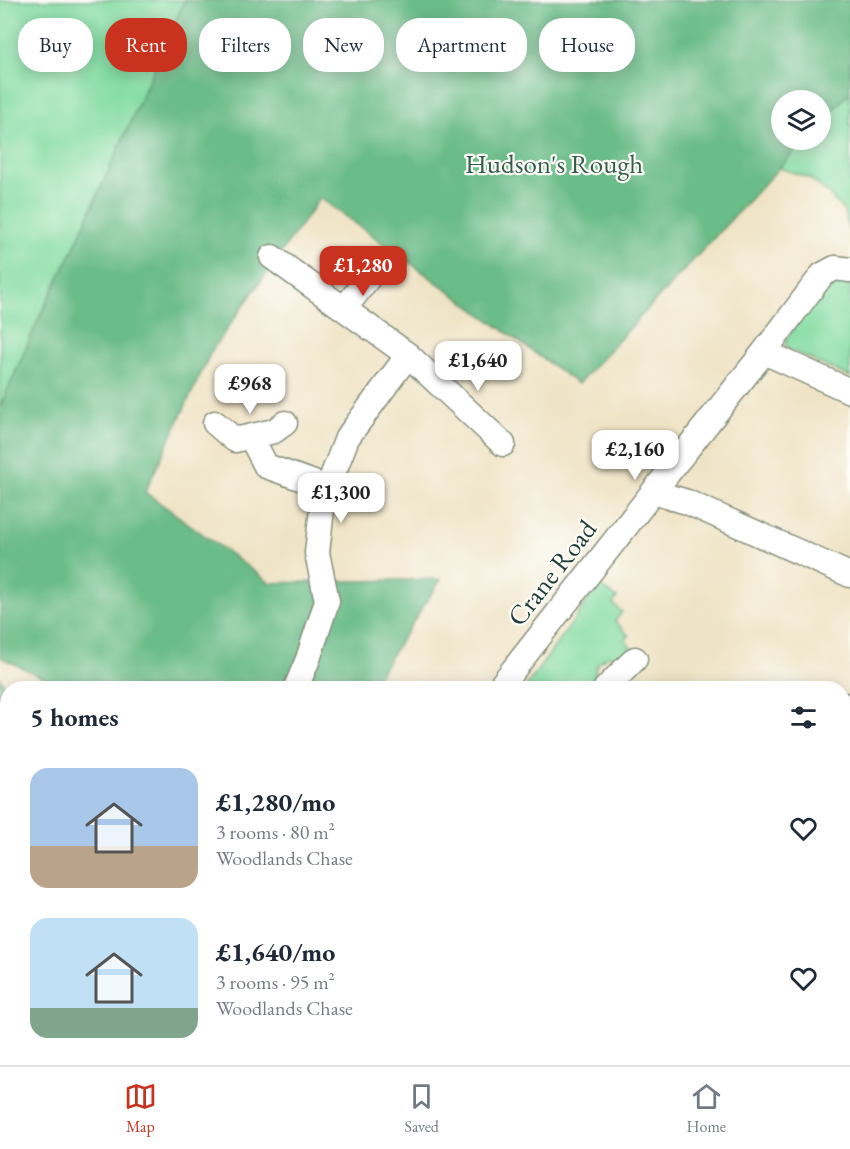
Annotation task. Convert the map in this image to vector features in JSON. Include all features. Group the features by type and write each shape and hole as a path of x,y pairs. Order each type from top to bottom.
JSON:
{"street":[{"path":"272,256 408,355 503,444"},
{"path":"344,309 376,268"},
{"name":"Crane Road","path":"504,681 822,275 835,268 850,270"},
{"path":"764,352 850,391"},
{"path":"299,681 327,601 317,553 323,500 347,438 408,355"},
{"path":"215,423 235,440 274,431 285,423"},
{"path":"251,437 266,466 328,488"},
{"path":"653,492 687,502 850,575"},
{"path":"613,681 635,659"}],"green space":[{"path":"0,0 185,0 177,18 105,18 105,72 153,72 0,407"},
{"name":"Hudson's Rough","path":"185,0 850,0 850,92 831,112 831,90 771,90 771,150 796,150 578,384 320,198 212,350 145,492 270,583 441,579 375,681 50,681 0,657 0,407 43,310 74,248 153,72 187,72 187,18 177,18"},
{"path":"850,92 850,231 844,211 828,193 809,178 779,168 796,150 831,150 831,112"},
{"path":"838,277 850,279 850,377 790,350 785,341 819,293"},
{"path":"599,585 617,598 613,604 622,612 615,621 629,636 626,639 632,649 621,656 607,656 595,670 595,681 530,681"}]}
